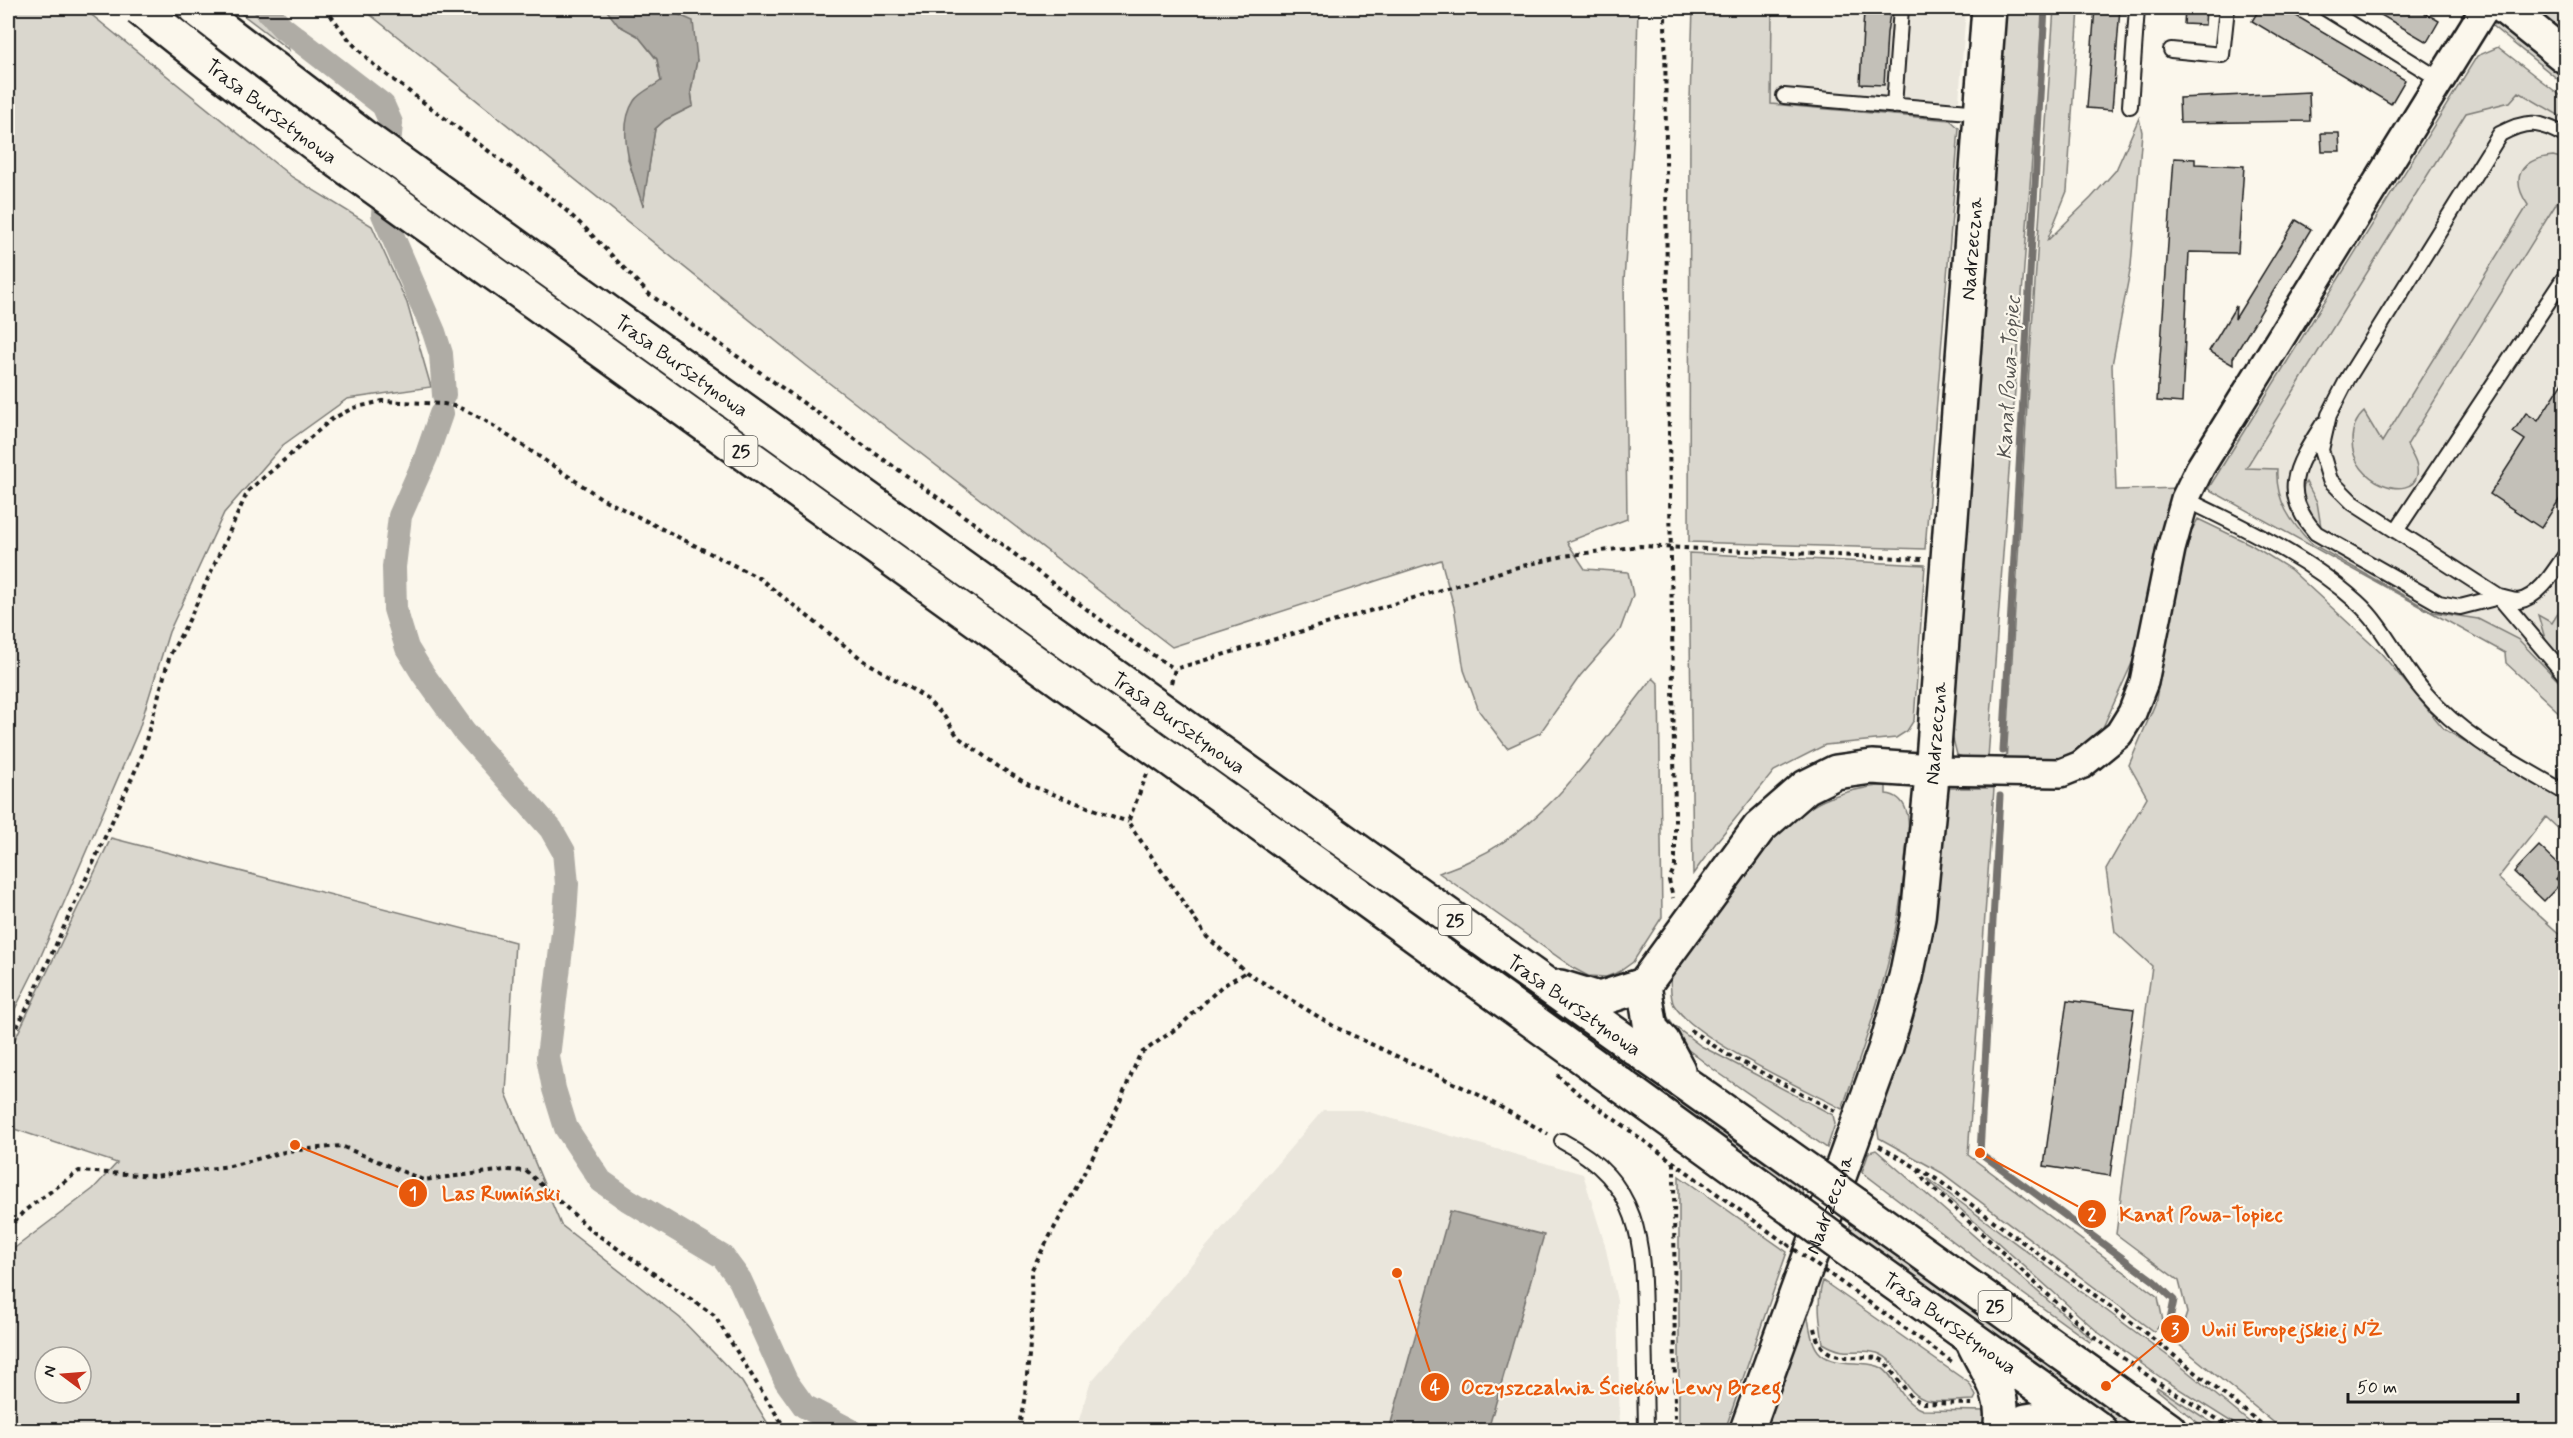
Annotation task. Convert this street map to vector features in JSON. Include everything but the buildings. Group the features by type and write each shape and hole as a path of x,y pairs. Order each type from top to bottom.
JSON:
{"main road":[{"name":"Trasa Bursztynowa","path":"139,8 324,151 1799,1214 1836,1260 1966,1354 2088,1422"},
{"name":"Trasa Bursztynowa","path":"195,8 310,98 1369,859 1814,1174 2169,1431"},
{"name":"Nadrzeczna","path":"1747,1431 1893,1027 1910,959 1922,890 1933,771 1989,8"},
{"path":"2505,8 2565,57"},
{"path":"1542,981 1599,999 1644,985 1759,828 1806,786 1836,772 1872,767 1933,771"},
{"path":"1644,985 1651,1029 1663,1042 1684,1083"},
{"path":"1966,1354 1998,1388 2005,1422 2088,1422"}],"street":[{"path":"1933,771 2061,773 2089,759 2119,734 2132,712 2144,682 2166,572 2186,499 2200,468 2485,8"}],"lane":[{"path":"1894,106 1901,8"},
{"path":"2130,106 2137,8"},
{"path":"2171,50 2222,56 2227,8"},
{"path":"2325,8 2439,79"},
{"path":"1784,96 1981,112"},
{"path":"2565,136 2544,124 2528,123 2500,134 2348,378 2309,447 2297,473 2293,492 2301,517 2316,533 2439,603 2460,607 2499,597 2517,601 2529,597 2548,579 2565,554"},
{"path":"2396,531 2565,275"},
{"path":"2329,415 2321,450 2330,480 2353,503 2499,597 2565,676"},
{"path":"2186,499 2237,524 2304,562 2358,602 2385,637 2408,673 2442,713 2494,751 2565,793"},
{"path":"1562,1141 1584,1153 1606,1172 1630,1211 1638,1230 1644,1311 1646,1431"}],"path":[{"path":"325,8 351,42 375,66 558,203 649,294 971,520 1114,630 1175,669 1514,568 1564,556 1610,549 1670,547 1948,561"},
{"path":"1665,8 1675,846 1675,866 1670,880 1673,904"},
{"path":"8,1043 32,997 141,758 170,655 189,620 248,492 332,419 353,408 383,401 444,404 458,407 483,419 601,498 759,578 863,660 923,696 944,716 958,737 999,767 1029,785 1128,822 1207,937 1246,972 1335,1027 1479,1095 1562,1141"},
{"path":"1169,692 1175,669"},
{"path":"1128,822 1148,773"},
{"path":"1018,1431 1025,1396 1032,1324 1031,1272 1110,1125 1140,1054 1180,1026 1221,987 1246,972"},
{"path":"1685,1026 1728,1055 1874,1128 1878,1145 1938,1180 2134,1324 2269,1431"},
{"path":"8,1229 24,1210 79,1171 155,1176 230,1166 288,1150 340,1146 423,1180 506,1170 526,1171 592,1231 714,1314 786,1431"},
{"path":"1674,1162 1675,1431"},
{"path":"1917,1168 1924,1180 2096,1339 2157,1382 2235,1431"},
{"path":"1787,1244 1836,1260 1966,1354"},
{"path":"1814,1317 1817,1340 1822,1348 1833,1356 1878,1358 1884,1361 1911,1397 1923,1403 2005,1422"}],"shaded area":[{"path":"8,8 83,8 292,177 372,226 407,303 431,387 347,399 283,445 224,513 169,632 139,729 37,965 8,1023"},
{"path":"234,8 260,8 285,36 289,50"},
{"path":"362,8 605,8 618,25 638,36 657,60 661,81 635,100 628,160 643,204 655,129 665,120 693,106 691,91 697,60 675,13 670,8 1638,8 1636,98 1624,281 1627,519 1567,542 1585,569 1628,572 1633,595 1620,630 1580,676 1540,733 1507,748 1479,711 1464,670 1454,607 1441,560 1172,647 807,366"},
{"path":"605,8 670,8 675,13 693,21 697,60 691,91 693,106 665,120 655,129 643,206 628,153 626,125 636,98 661,81 657,59 638,36 618,25"},
{"path":"1693,8 1772,8 1771,104 1950,120 1959,128 1925,549 1689,542 1690,100"},
{"path":"1772,8 1966,8 1959,101 1936,101 1934,119 1771,104"},
{"path":"2002,8 2043,8 1988,758 1968,759 1957,755 1952,735"},
{"path":"2054,8 2079,8 2067,191 2047,241 2116,170 2139,118 2142,132 2131,266 2112,365 2116,490 2178,488 2160,547 2133,661 2099,736 2073,764 2006,763 2029,370"},
{"path":"2527,8 2565,8 2565,39"},
{"path":"2495,24 2508,29 2565,74 2565,85 2491,25"},
{"path":"2498,47 2565,99 2565,718 2506,663 2505,653 2208,489 2477,56"},
{"path":"2498,47 2565,99 2565,119 2519,92 2510,102 2466,113 2246,468 2277,469 2279,491 2286,510 2297,528 2312,544 2433,612 2478,619 2519,640 2565,688 2565,718 2506,663 2505,653 2208,489 2477,56"},
{"path":"2553,156 2565,159 2565,203 2561,196 2407,445 2417,467 2417,475 2413,483 2405,487 2394,487 2371,478 2361,468 2355,456 2352,437 2356,422 2364,412 2382,442 2528,205 2519,186 2521,171 2533,161"},
{"path":"2306,482 2317,502 2321,527 2304,506 2302,500"},
{"path":"2198,519 2250,544 2290,569 2381,653 2444,729 2555,795 2565,805 2565,835 2546,817 2498,878 2565,939 2565,1430 2283,1430 2177,1343 2187,1313 2179,1281 2116,1234 2152,966 2115,932 2106,869 2147,797 2129,765 2155,704 2187,538"},
{"path":"1689,553 1925,565 1914,720 1907,731 1896,738 1825,745 1774,771 1693,874"},
{"path":"2565,602 2565,665 2547,645 2538,615 2552,623"},
{"path":"1653,678 1659,684 1662,917 1633,962 1619,972 1606,977 1588,976 1439,873 1469,861 1500,844 1526,825 1550,803 1594,754"},
{"path":"1886,786 1886,794 1896,797 1905,807 1908,830 1903,884 1883,982 1842,1109 1751,1062 1703,1033 1674,1005 1670,978 1769,842 1782,830 1806,810 1830,797"},
{"path":"1950,788 1994,788 1968,1155 2158,1297 2163,1321 2154,1332 1942,1173 1879,1138 1876,1118 1929,940 1939,880 1945,798"},
{"path":"111,838 515,942 506,1093 561,1225 680,1318 742,1382 772,1430 8,1430 8,1253 93,1189 117,1163 8,1127 8,1054"},
{"path":"1660,1006 1673,1025 1701,1046 1833,1115 1835,1124 1827,1148 1678,1042 1663,1026"},
{"path":"1617,1058 1647,1074 1804,1186 1800,1199 1641,1081"},
{"path":"1323,1110 1362,1110 1583,1174 1605,1245 1617,1301 1620,1430 1076,1430 1090,1383"},
{"path":"1876,1150 2093,1340 2090,1342 2004,1280 1862,1172 1869,1152"},
{"path":"1679,1176 1787,1252 1725,1430 1679,1430"},
{"path":"1929,1179 2172,1359 2259,1430 2244,1430 2160,1377 2099,1333"},
{"path":"1450,1211 1544,1235 1488,1430 1389,1430"},
{"path":"1852,1221 2144,1430 2124,1430 1848,1232"},
{"path":"1823,1281 1969,1383 1976,1396 1974,1400 1945,1401 1919,1397 1912,1392 1892,1363 1885,1357 1869,1351 1839,1350 1823,1343 1819,1304"},
{"path":"1806,1306 1810,1331 1816,1348 1822,1355 1840,1362 1872,1364 1882,1368 1908,1401 1923,1410 1988,1411 1983,1430 1761,1430"},
{"path":"2157,1387 2223,1430 2207,1430 2156,1389"}],"waterway":[{"path":"265,8 282,27 383,105 391,123 383,214 434,332 441,354 444,395"},
{"name":"Kanał Powa-Topiec","path":"2003,751 2045,8"},
{"path":"441,414 426,457 400,516 394,567 395,609 407,648 423,674 464,731 551,829 564,852 567,884 565,916 548,1057 554,1089 566,1128 601,1181 628,1200 723,1257 740,1280 786,1381 804,1406 850,1430"},
{"name":"Kanał Powa-Topiec","path":"2000,796 1980,1153 2154,1281 2174,1300 2170,1320"}],"place":[{"name":"Las Rumiński","path":"295,1145"},
{"name":"Kanał Powa-Topiec","path":"1980,1153"},
{"name":"Oczyszczalnia Ścieków Lewy Brzeg","path":"1397,1273"},
{"name":"Unii Europejskiej NŻ","path":"2106,1386"}]}
